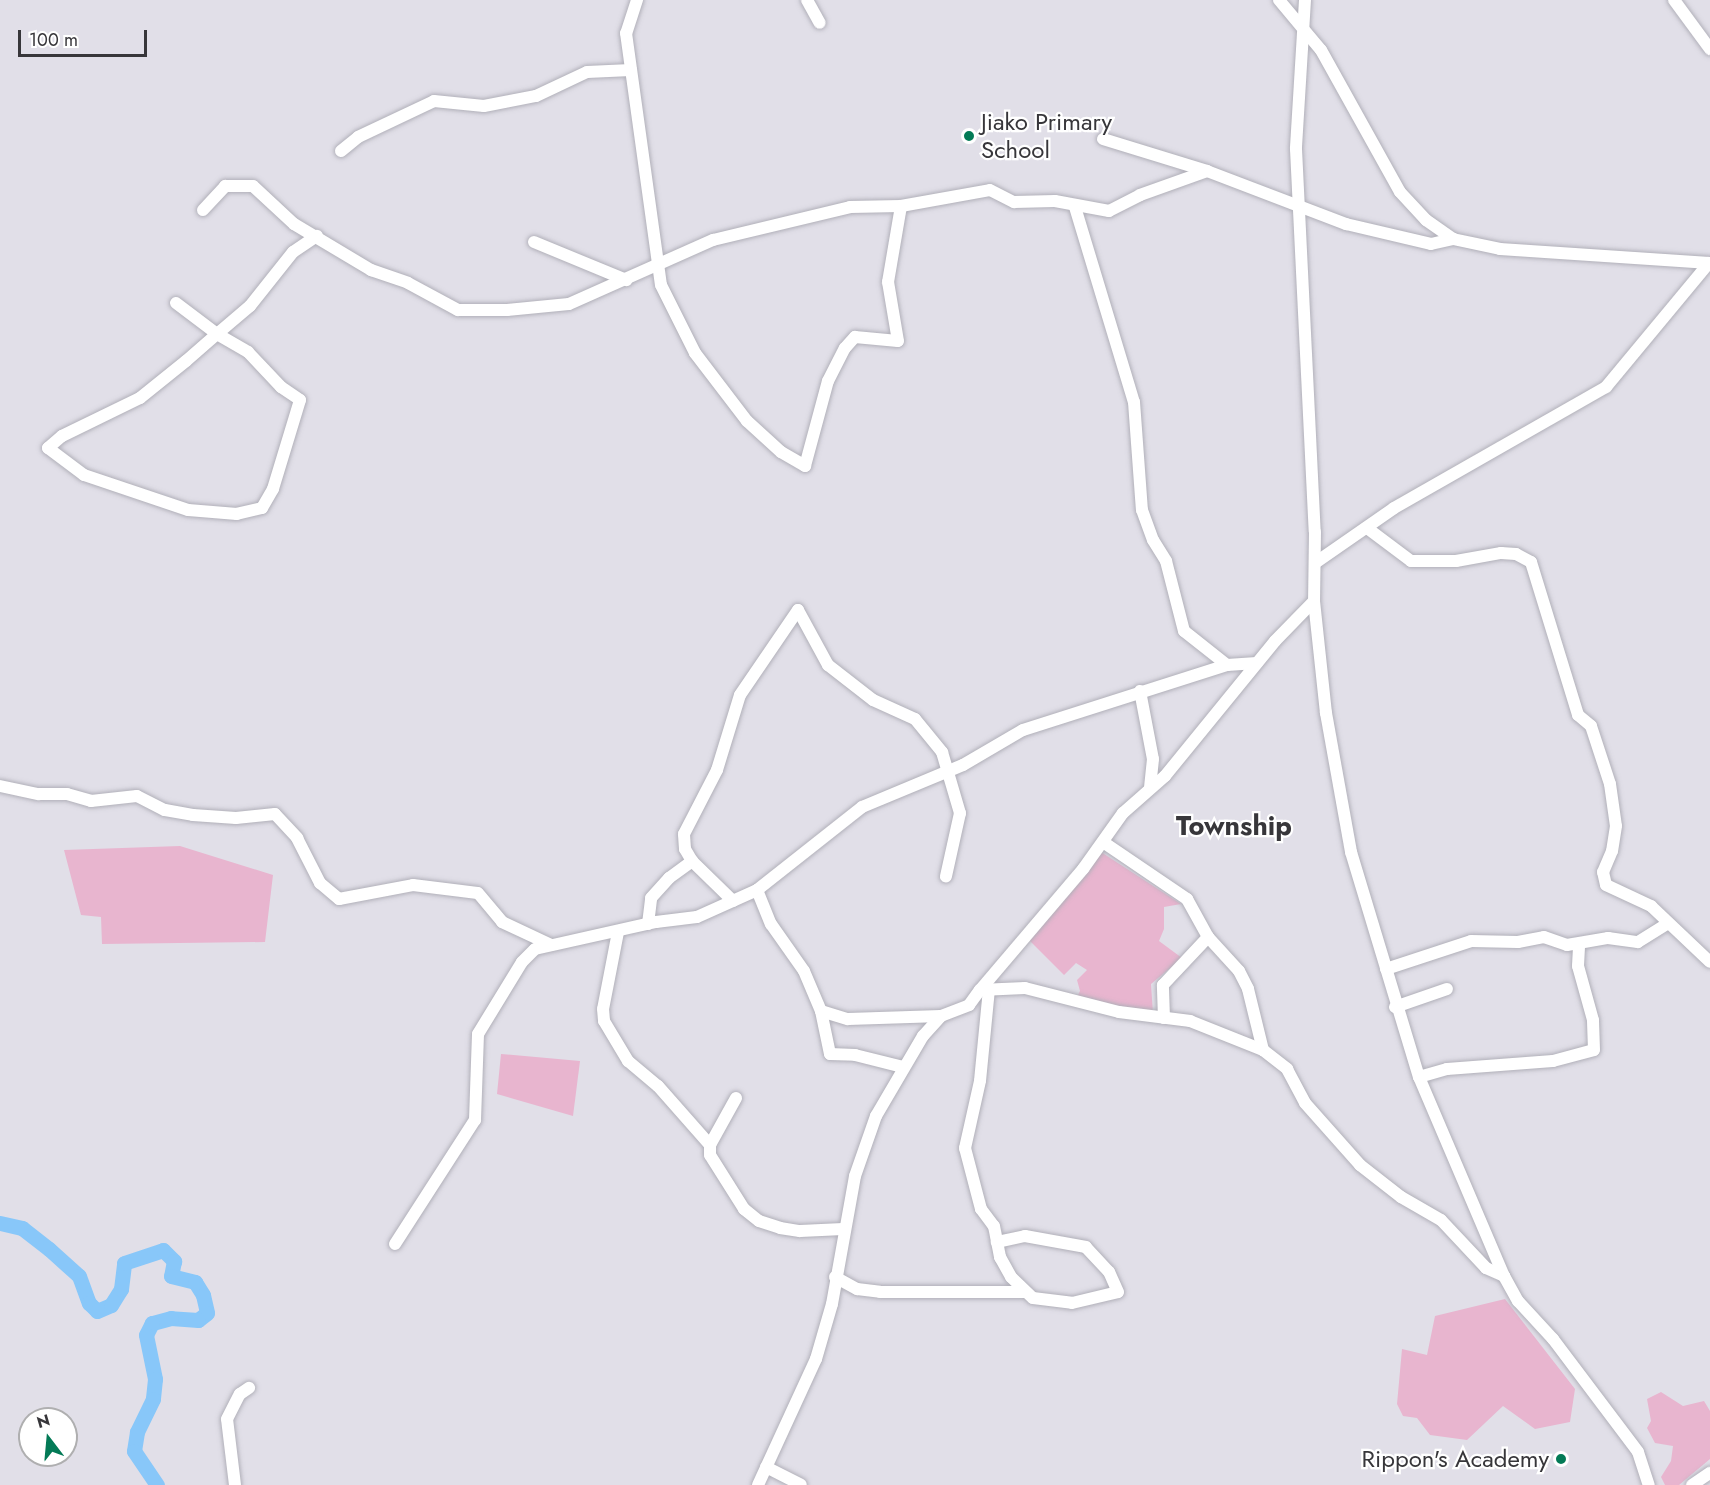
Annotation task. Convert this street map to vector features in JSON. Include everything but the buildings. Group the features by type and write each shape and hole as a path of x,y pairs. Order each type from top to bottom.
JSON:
{"street":[{"path":"637,0 626,28 658,268 663,290 695,353 754,430 806,466 828,381 845,348 855,337 898,341 888,282 901,206"},
{"path":"807,0 820,23"},
{"path":"1279,0 1302,23 1332,69 1385,171 1426,220 1453,239 1500,249 1709,263"},
{"path":"1305,0 1302,23 1297,206 1315,563 1314,601 1326,713 1342,816 1395,1007 1419,1077 1504,1276 1518,1301 1553,1339 1638,1452 1649,1485"},
{"path":"1674,0 1710,49"},
{"path":"341,151 358,137 434,101 484,106 536,96 587,72 631,70"},
{"path":"1103,139 1207,171 1297,206 1421,243 1439,244 1453,239"},
{"path":"203,210 225,186 254,186 294,224 371,270 467,311 560,307 658,268 713,240 850,207 901,206 990,190 1014,202 1054,201 1075,207 1109,211 1140,195 1207,171"},
{"path":"1075,207 1132,391 1142,510 1153,540 1166,561 1184,631 1227,665"},
{"path":"176,303 217,334 248,352 281,387 300,400 273,489 262,508 237,514 188,510 84,475 48,448 62,436 140,398 217,334 250,306 293,252 317,236"},
{"path":"534,242 626,280"},
{"path":"1315,563 1424,490 1606,387 1709,263"},
{"path":"1367,528 1411,561 1456,561 1501,553 1516,554 1531,562 1578,715 1591,726 1610,784 1615,841 1604,879 1610,888 1651,906 1667,924 1710,962"},
{"path":"821,1011 848,1019 941,1016 963,1008 984,989 1103,842 1123,813 1164,776 1257,663 1314,601"},
{"path":"733,901 692,861 685,849 684,834 717,770 740,695 798,609 828,665 873,700 923,726 950,770 960,813 946,876"},
{"path":"395,1244 475,1120 476,1048 485,1020 522,962 535,950 618,933 648,924 697,917 757,890 862,807 950,770 1023,730 1227,665 1257,663"},
{"path":"1140,692 1153,759 1150,788"},
{"path":"0,786 48,795 67,794 91,801 137,796 165,810 193,815 236,818 275,814 297,838 320,883 339,899 413,885 470,891 478,893 502,922 551,945"},
{"path":"1103,842 1187,899 1208,937 1239,971 1248,989 1263,1050"},
{"path":"648,924 647,909 656,892 692,861"},
{"path":"757,890 776,933 804,971 821,1011 830,1054 855,1055 903,1067"},
{"path":"1386,969 1472,941 1518,942 1544,937 1562,944 1579,944 1608,938 1638,942 1667,924"},
{"path":"618,933 603,1009 604,1021 628,1061 658,1086 710,1145 714,1166 754,1219 800,1231 843,1229"},
{"path":"1164,1018 1163,985 1208,937"},
{"path":"1419,1077 1447,1069 1554,1061 1594,1050 1593,1020 1578,966 1579,944"},
{"path":"984,989 1025,988 1119,1012 1190,1021 1263,1050 1287,1069 1305,1103 1360,1165 1401,1197 1441,1220 1486,1268 1504,1276"},
{"path":"984,989 982,1067 965,1148 981,1209 994,1226 997,1242 1006,1268 1025,1292 1040,1300 1072,1304 1118,1292 1109,1272 1086,1247 1025,1236 997,1242"},
{"path":"1395,1007 1447,989"},
{"path":"758,1485 769,1469 807,1385 832,1304 843,1229 868,1138 903,1067 941,1016"},
{"path":"710,1145 736,1098"},
{"path":"835,1277 857,1289 880,1292 1025,1292"},
{"path":"235,1485 227,1419 240,1394 249,1388"},
{"path":"769,1469 776,1485"},
{"path":"769,1469 801,1485"},
{"path":"1692,1485 1710,1473"}],"shaded area":[{"path":"180,846 273,875 265,942 102,944 101,917 81,915 64,850"},
{"path":"1101,852 1181,904 1164,907 1164,929 1159,941 1182,958 1151,984 1153,1014 1075,1001 1080,991 1077,980 1087,970 1076,963 1064,975 1027,938"},
{"path":"501,1054 580,1061 573,1116 497,1094"},
{"path":"1505,1299 1575,1389 1570,1422 1535,1429 1503,1406 1467,1440 1430,1435 1417,1418 1403,1416 1397,1404 1402,1349 1427,1355 1435,1316"},
{"path":"1661,1392 1683,1406 1704,1401 1710,1411 1710,1459 1679,1485 1665,1485 1661,1477 1671,1461 1673,1446 1655,1443 1647,1428 1651,1421 1647,1399"}],"waterway":[{"path":"0,1223 22,1228 79,1276 89,1303 97,1311 111,1305 121,1289 124,1263 163,1250 174,1261 171,1276 195,1282 203,1295 207,1313 198,1320 171,1318 152,1323 146,1335 155,1379 153,1399 137,1432 134,1451 157,1485"}],"place":[{"name":"Jiako Primary School","path":"969,136"},
{"name":"Rippon's Academy","path":"1561,1459"}],"district":[{"name":"Township","path":"1234,826"}]}
